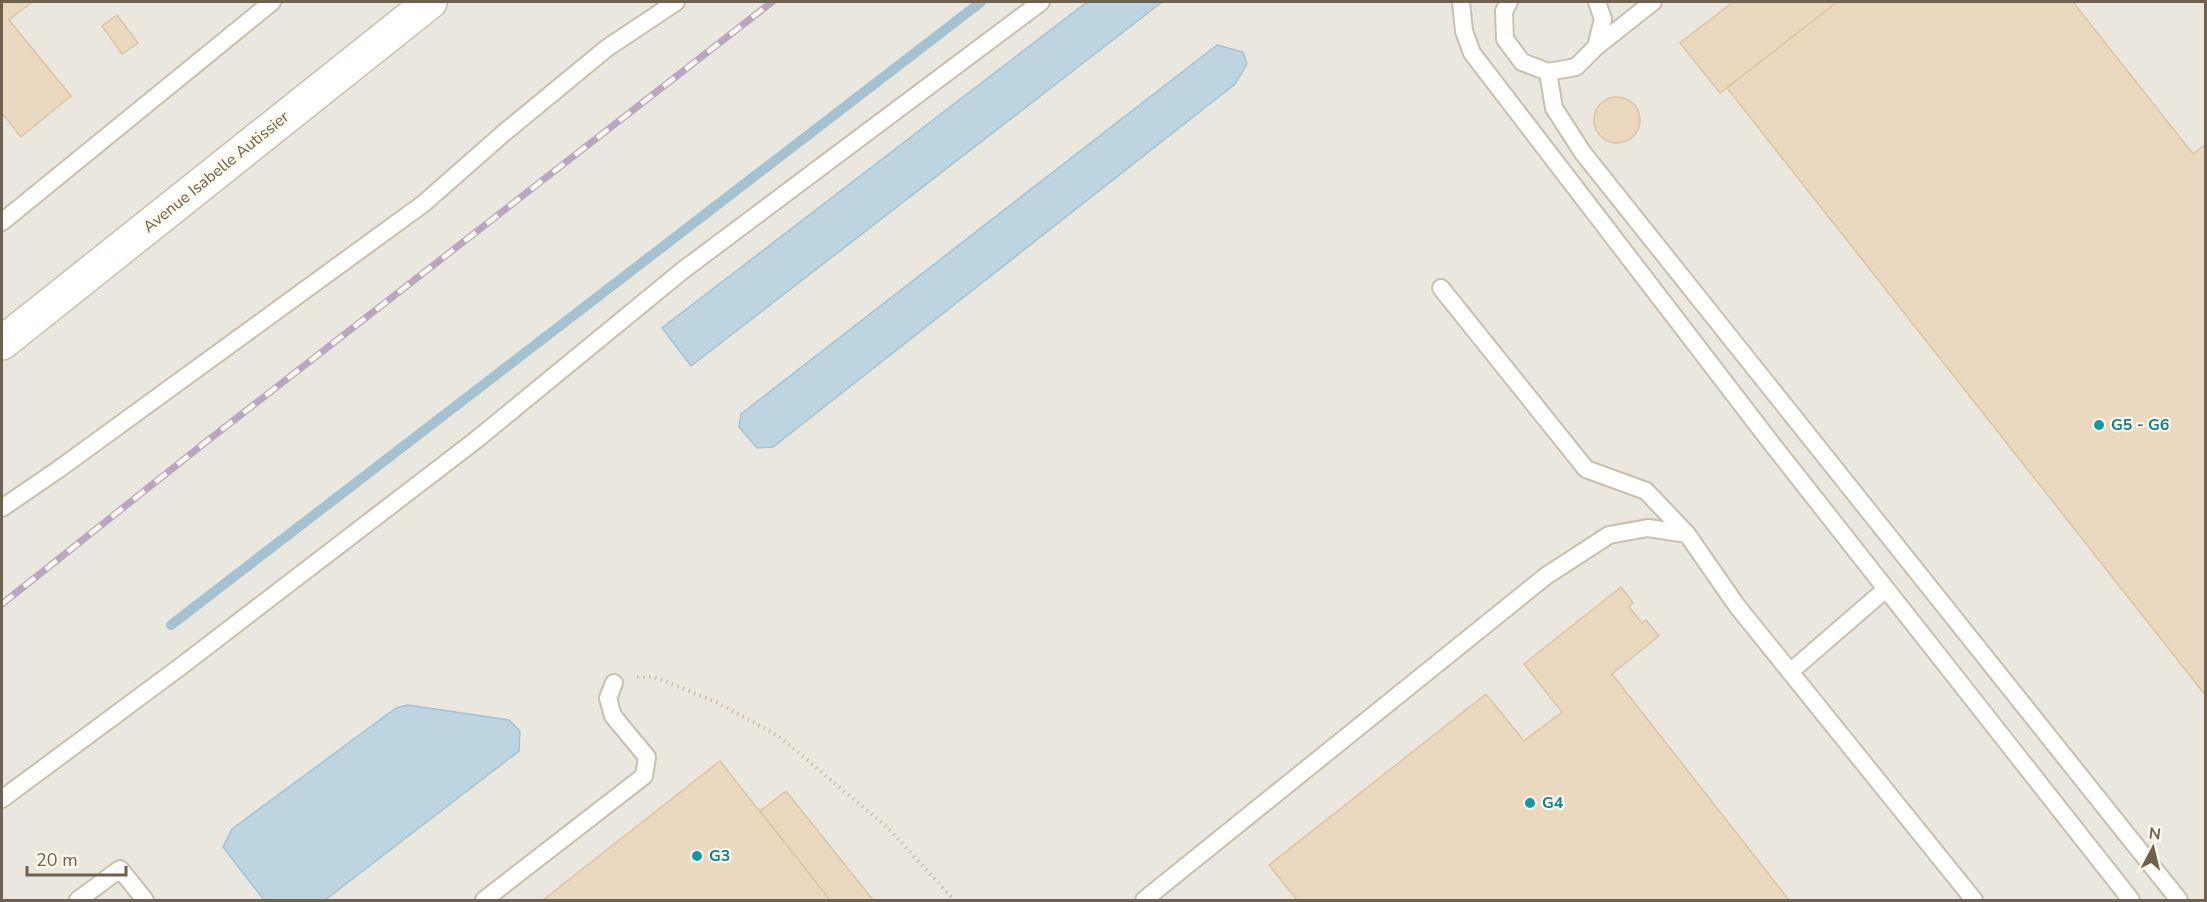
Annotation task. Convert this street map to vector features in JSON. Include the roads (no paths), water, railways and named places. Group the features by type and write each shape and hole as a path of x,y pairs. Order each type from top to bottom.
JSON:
{"street":[{"name":"Avenue Isabelle Autissier","path":"2,343 430,2"}],"lane":[{"path":"2,222 272,2"},
{"path":"2,508 423,204 505,132 607,48 676,2"},
{"path":"2,799 180,667 476,440 682,271 1041,2"},
{"path":"1461,2 1464,31 1472,53 1765,435 2131,900"},
{"path":"1509,2 1504,11 1505,39 1522,62 1548,72 1576,67 1596,47 1653,2"},
{"path":"1596,47 1603,19 1597,2"},
{"path":"1548,72 1554,108 1583,153 2179,900"},
{"path":"1441,288 1586,469 1646,491 1687,534 1737,606 1974,900"},
{"path":"1144,900 1546,576 1609,535 1648,528 1687,534"},
{"path":"1790,672 1886,589"},
{"path":"484,900 644,776 647,757 613,716 609,698 614,683"},
{"path":"78,900 120,869 145,900"}],"water":[{"path":"1087,2 1162,2 691,366 662,328"},
{"path":"1217,45 1243,52 1247,64 1235,84 773,447 757,448 739,427 741,414"},
{"path":"408,705 509,720 520,731 519,751 325,900 264,900 223,847 232,829 396,708"}],"waterway":[{"path":"171,625 981,2"}],"railway":[{"path":"2,604 202,445 772,2"}],"place":[{"name":"G5 - G6","path":"2099,425"},
{"name":"G4","path":"1530,803"},
{"name":"G3","path":"697,856"}]}
